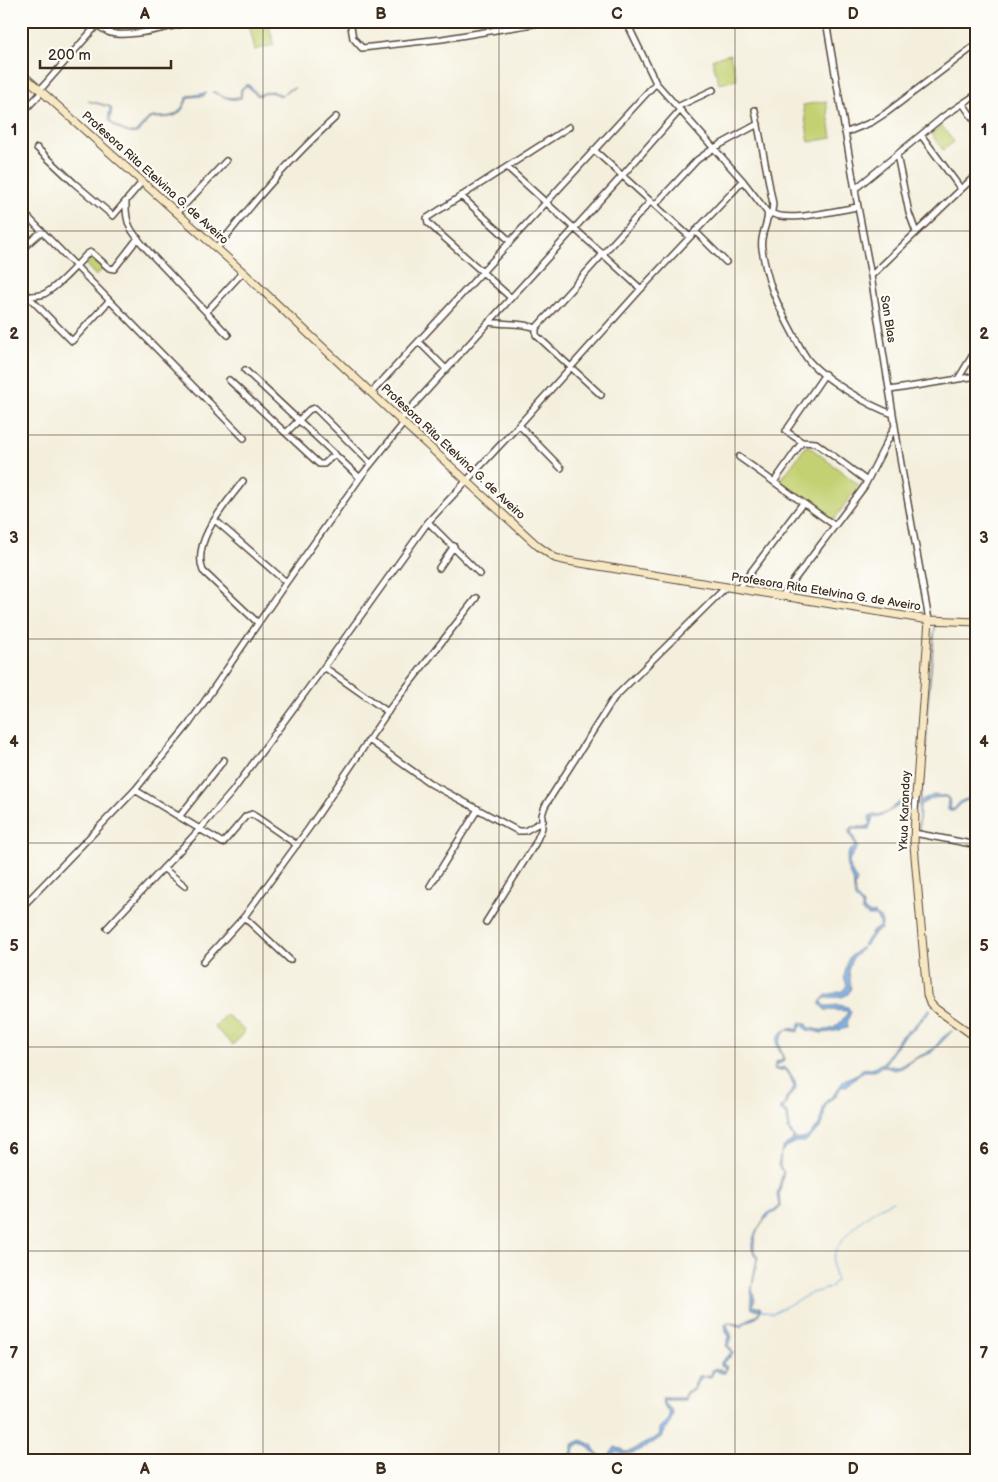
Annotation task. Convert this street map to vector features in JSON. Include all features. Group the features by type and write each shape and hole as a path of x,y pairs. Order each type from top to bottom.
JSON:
{"street":[{"path":"91,21 108,32 118,35 196,21"},
{"path":"350,21 353,38 362,48 442,39 551,21"},
{"path":"642,21 627,22 656,83 743,181 770,215 799,216 858,207"},
{"name":"San Blas","path":"826,21 929,620"},
{"path":"21,114 97,25"},
{"path":"845,133 872,122 886,113 977,44"},
{"name":"Profesora Rita Etelvina G. de Aveiro","path":"21,73 217,248 466,481 538,546 550,554 562,560 738,590 929,620 977,622"},
{"path":"371,393 656,83"},
{"path":"21,904 22,906 136,790 189,724 360,478 402,422 446,369 622,176 678,109 714,90"},
{"path":"855,188 921,135 977,94"},
{"path":"963,104 977,124"},
{"path":"755,110 773,204 761,241 770,286 801,349 809,360 825,374 876,407 893,414"},
{"path":"217,248 239,219 295,157 336,117"},
{"path":"601,395 536,335 536,328 603,254 698,160 714,148 758,124"},
{"path":"510,298 427,221 427,218 569,127"},
{"path":"921,135 961,189"},
{"path":"37,148 113,216 142,182"},
{"path":"594,150 690,237"},
{"path":"897,155 911,219 916,232"},
{"path":"177,213 226,161"},
{"path":"507,167 642,289"},
{"path":"871,276 977,174"},
{"path":"106,928 200,829 232,792 428,522 743,181"},
{"path":"462,196 510,241"},
{"path":"126,202 126,221 138,238 228,336"},
{"path":"21,210 244,438"},
{"path":"21,250 42,231"},
{"path":"695,231 726,262"},
{"path":"21,300 27,296 44,294 91,252 109,268 114,269 138,238"},
{"path":"207,311 243,272"},
{"path":"21,289 72,341 109,301"},
{"path":"489,322 507,325 525,324 536,328"},
{"path":"419,342 446,369"},
{"path":"958,379 977,348"},
{"path":"245,370 360,478"},
{"path":"825,374 787,430 802,442 816,443 867,481"},
{"path":"890,390 977,376"},
{"path":"229,380 319,464 324,464 335,454"},
{"path":"286,434 309,410 315,408 371,464"},
{"path":"519,425 561,468"},
{"path":"782,596 867,481 895,425"},
{"path":"774,482 802,442"},
{"path":"739,457 834,526"},
{"path":"243,481 205,535 200,566 228,597 258,623"},
{"path":"738,590 803,503"},
{"path":"215,520 286,582"},
{"path":"428,522 480,574"},
{"path":"439,568 454,546"},
{"path":"486,922 541,833 542,815 545,806 614,698 726,588"},
{"path":"203,962 244,917 297,845 388,712 476,598"},
{"name":"Ykua Karanday","path":"929,620 914,832 914,855 927,995 930,1003 936,1009 977,1038"},
{"path":"324,667 388,712"},
{"path":"369,740 431,784 518,831 525,831 543,821"},
{"path":"179,817 224,760"},
{"path":"136,790 223,843 246,816 252,814 297,845"},
{"path":"430,886 478,809"},
{"path":"914,832 977,845"},
{"path":"163,868 185,886"},
{"path":"244,917 290,960"}],"green space":[{"path":"268,21 274,45 255,50 249,24"},
{"path":"730,54 737,80 719,84 712,59"},
{"path":"826,101 832,138 809,142 803,105"},
{"path":"942,126 954,142 943,150 931,134"},
{"path":"93,258 103,269 96,276 86,265"},
{"path":"807,445 859,485 833,521 780,481"},
{"path":"226,1014 245,1031 233,1045 214,1027"}],"water":[{"path":"245,85 249,85 258,95 271,91 282,95 287,90 295,88 288,90 282,96 270,92 258,96 246,86 242,89 241,98 229,99 224,97 240,98 241,89"},
{"path":"207,93 204,96 189,97 183,108 177,115 150,119 136,133 131,133 138,130 149,118 174,115 183,107 188,96"},
{"path":"88,101 109,106 112,108 110,121 131,133 129,133 120,129 110,122 109,118 110,107"},
{"path":"935,626 927,713 927,726 926,713"},
{"path":"926,741 926,752 923,774"},
{"path":"977,780 976,792 973,798 963,802 954,811 947,809 948,800 946,797 933,798 920,805 919,831 919,802 923,781 920,802 933,795 947,796 953,810 961,801 972,797"},
{"path":"911,800 911,802 896,807 883,815 873,818 869,829 853,829 851,831 858,847 849,860 850,868 857,881 854,888 857,898 863,905 864,910 871,914 875,913 882,922 881,929 874,933 865,946 863,945 873,931 880,926 880,923 875,916 869,916 862,912 862,906 855,899 853,880 846,863 849,851 854,848 855,844 849,830 852,827 866,827 870,823 869,816 886,813 901,801"},
{"path":"861,947 863,948 853,959 849,967 851,988 848,994 842,997 822,1000 822,1004 825,1006 839,1005 848,1007 851,1012 847,1028 821,1033 808,1031 802,1024 799,1030 798,1025 801,1022 807,1024 809,1028 826,1030 831,1029 843,1019 847,1011 825,1010 820,1005 820,1002 826,995 843,991 847,985 844,977 848,959"},
{"path":"929,1009 931,1010 913,1030 903,1037 884,1065 898,1067 926,1053 953,1030 931,1053 917,1058 902,1068 895,1070 882,1066 875,1071 864,1071 854,1078 848,1086 841,1087 836,1096 825,1107 823,1122 820,1128 805,1142 795,1142 781,1153 780,1167 784,1172 779,1194 780,1206 762,1223 768,1213 779,1205 777,1194 783,1172 778,1166 780,1154 783,1148 792,1141 793,1137 788,1130 787,1115 780,1108 794,1088 790,1076 785,1069 778,1071 774,1069 776,1062 783,1059 777,1045 778,1036 787,1029 799,1030 798,1032 785,1031 779,1043 784,1060 775,1067 778,1069 784,1067 795,1082 796,1089 782,1109 788,1113 790,1129 795,1139 804,1139 819,1126 827,1100 833,1096 844,1080 859,1073 862,1069 883,1063 901,1036 914,1026"},
{"path":"760,1226 754,1242 754,1251 758,1257 752,1289 755,1300 752,1306 760,1307 761,1309 757,1317 742,1327 729,1323 727,1325 732,1337 728,1345 734,1353 722,1364 727,1366 725,1373 715,1370 711,1377 702,1377 694,1390 686,1393 685,1400 664,1400 664,1404 673,1411 672,1418 663,1436 641,1450 628,1454 622,1454 617,1451 609,1459 603,1461 581,1443 575,1447 571,1461 566,1461 572,1451 572,1444 582,1440 592,1445 596,1453 603,1457 609,1456 615,1447 622,1449 624,1452 631,1451 658,1436 660,1433 659,1428 669,1417 669,1411 663,1406 662,1398 683,1398 686,1392 693,1389 698,1376 711,1375 714,1368 724,1371 725,1368 721,1366 721,1362 732,1352 726,1346 729,1337 725,1324 729,1322 741,1325 757,1315 760,1310 752,1309 751,1304 752,1284 757,1258 752,1249 752,1245"}],"waterway":[{"path":"761,1310 773,1313 812,1293 830,1288 836,1280 833,1260 841,1242 866,1217 893,1201"}]}
